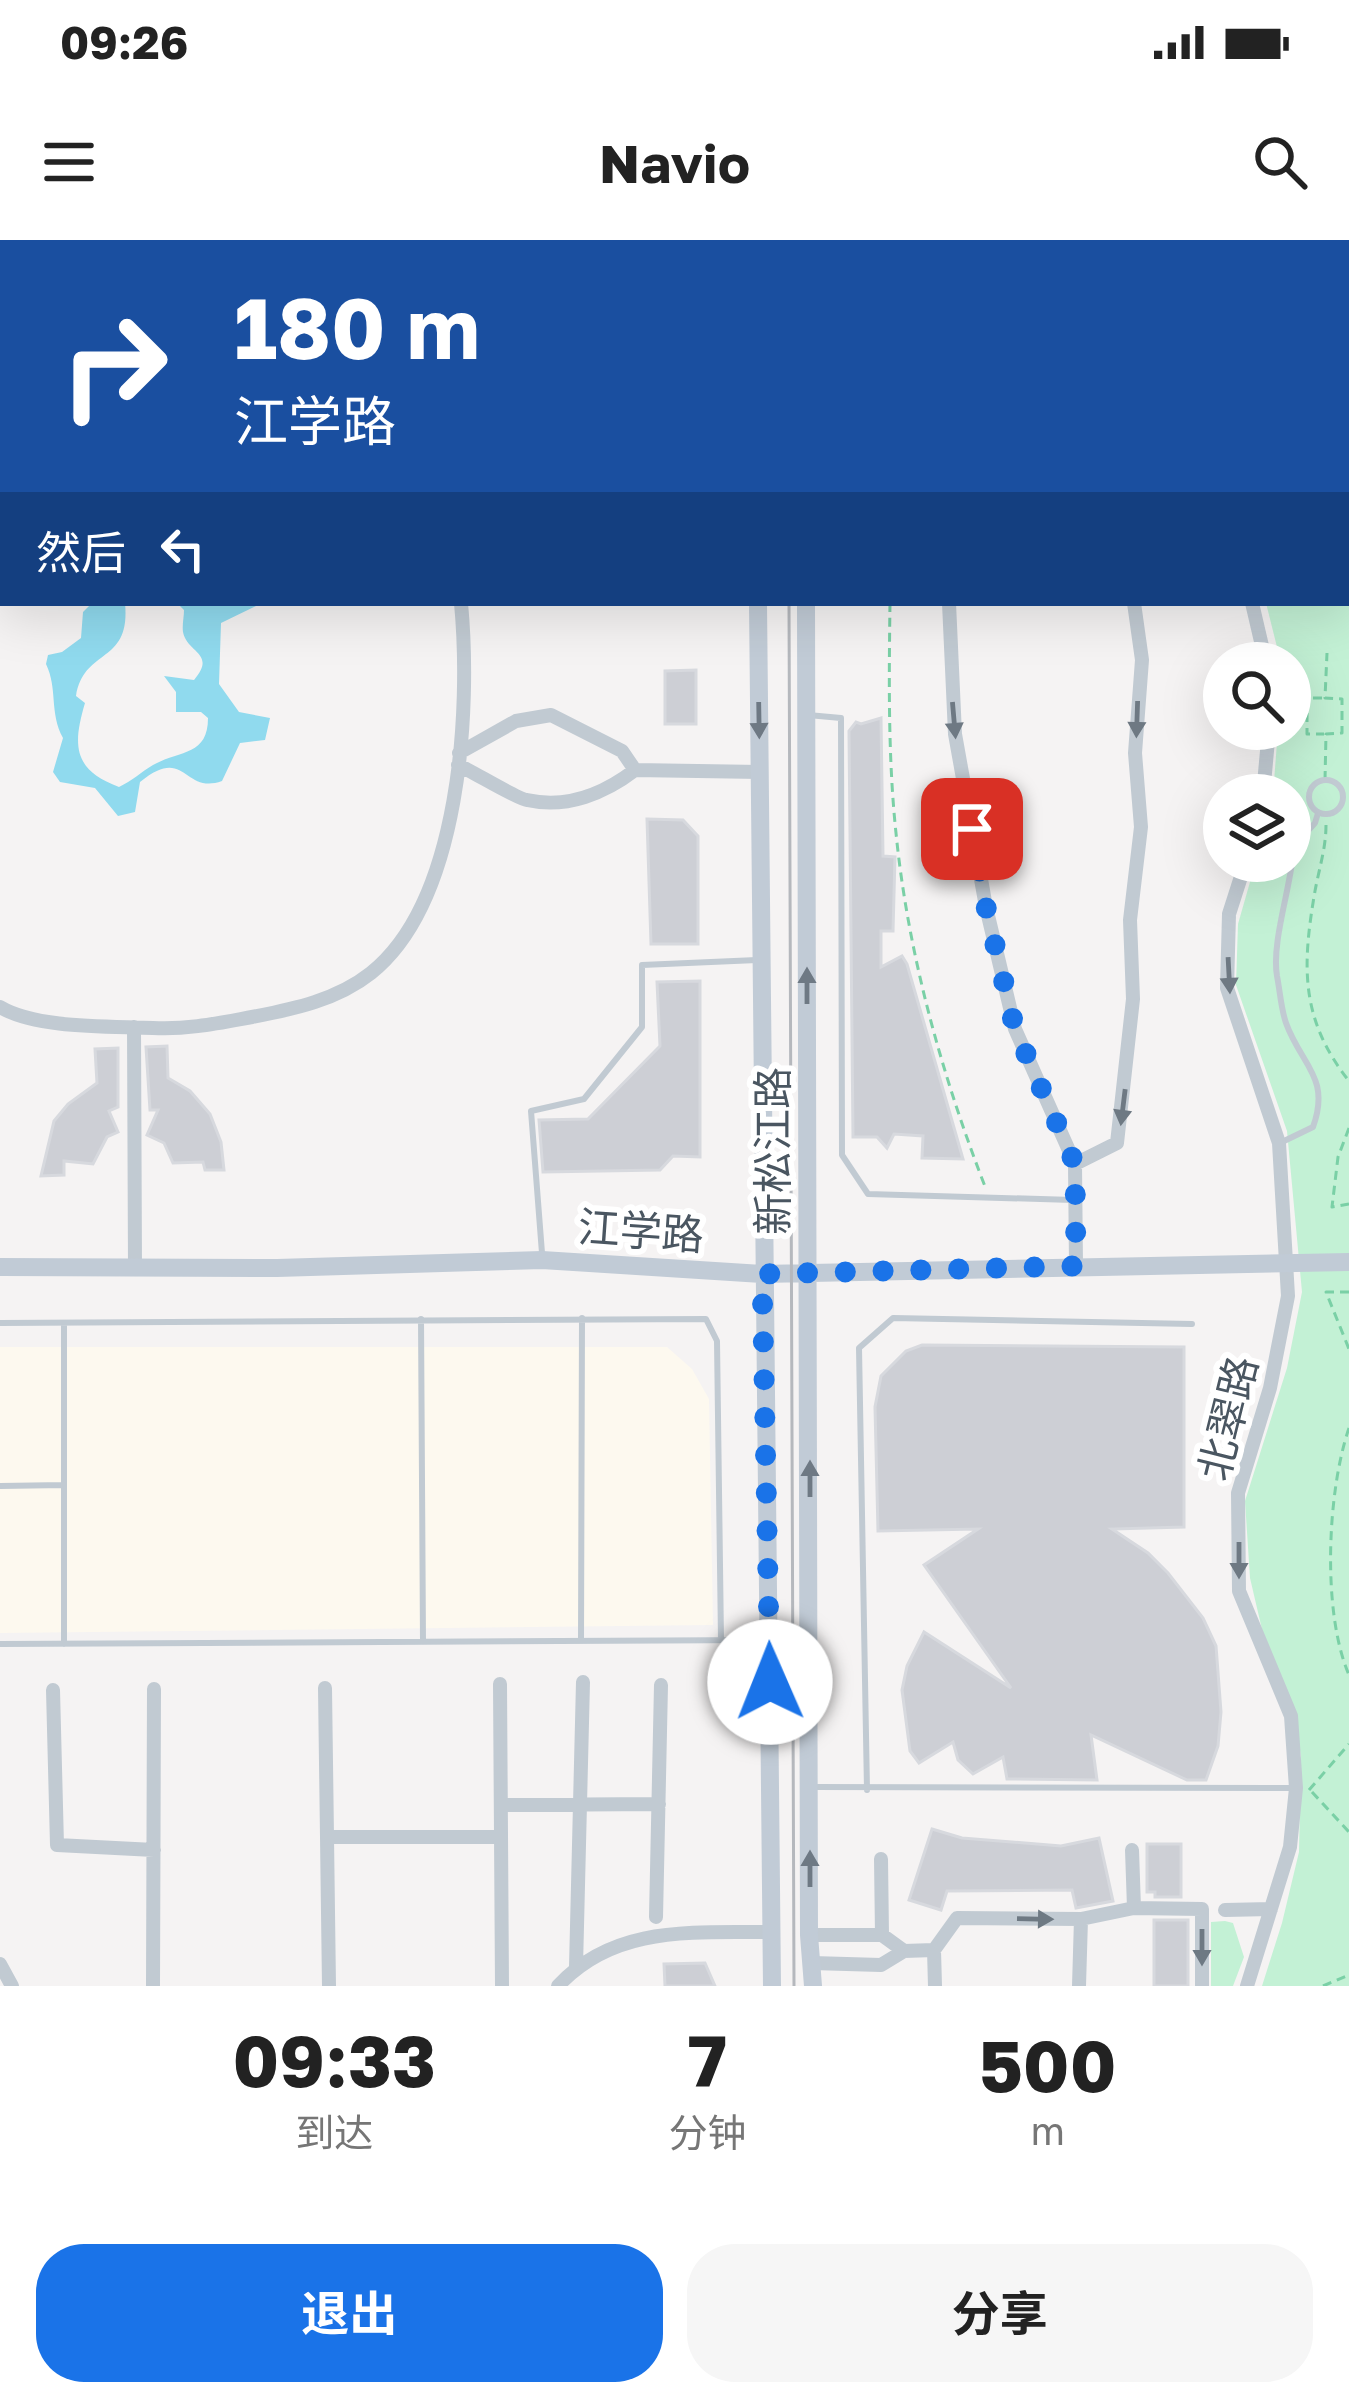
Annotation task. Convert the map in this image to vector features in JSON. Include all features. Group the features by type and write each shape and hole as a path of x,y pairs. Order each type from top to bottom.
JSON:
{"main road":[{"name":"新松江路","path":"758,606 772,1986"},
{"name":"新松江路","path":"806,606 812,1986"},
{"name":"江学路","path":"0,1268 277,1268 542,1260 762,1274 1349,1262"}],"street":[{"path":"0,1006 10,1013 63,1022 176,1030 299,1008 337,994 371,972 406,937 427,898 459,759 464,705 461,606"},
{"path":"950,606 955,734 986,907 1015,1029 1075,1164 1076,1266"},
{"path":"1075,1164 1117,1144 1123,1109 1133,999 1130,920 1141,827 1135,753 1142,660 1134,606"},
{"path":"1253,606 1262,642"},
{"path":"459,759 516,721 551,715 622,752 635,770"},
{"path":"459,759 524,800 590,797 635,770 760,772"},
{"name":"北翠路","path":"1239,882 1228,914 1227,988 1279,1144 1288,1296 1270,1388 1238,1493 1239,1592 1292,1716 1304,1789 1247,1986"},
{"path":"134,1027 135,1268"},
{"path":"575,1967 583,1682"},
{"path":"500,1684 502,1986"},
{"path":"656,1917 661,1685"},
{"path":"325,1688 329,1986"},
{"path":"153,1986 154,1689"},
{"path":"53,1690 57,1845 154,1850"},
{"path":"501,1805 659,1804"},
{"path":"327,1837 501,1837"},
{"path":"1132,1850 1134,1908"},
{"path":"880,1859 882,1934"},
{"path":"934,1986 934,1950 957,1918 1082,1919 1134,1908 1202,1909 1202,1986"},
{"path":"1225,1910 1271,1909"},
{"path":"1079,1986 1082,1919"},
{"path":"558,1986 575,1967 656,1934 772,1932"},
{"path":"809,1935 882,1934 904,1951"},
{"path":"812,1964 880,1965 904,1951 934,1950"},
{"path":"0,1964 12,1986"}],"lane":[{"path":"806,715 842,718 842,1155 868,1194 1073,1200"},
{"path":"1311,825 1322,814 1336,811 1343,796 1335,782 1325,779 1314,784 1309,794 1310,805 1322,814"},
{"path":"1279,1144 1313,1127 1320,1106 1312,1069 1286,1024 1275,968 1292,882"},
{"path":"542,1260 531,1111 584,1099 642,1027 642,965 760,960"},
{"path":"581,1641 583,1318"},
{"path":"0,1322 706,1318 717,1341 722,1640"},
{"path":"867,1790 859,1348 892,1318 1192,1324"},
{"path":"421,1319 423,1642"},
{"path":"64,1322 64,1644"},
{"path":"0,1486 64,1485"},
{"path":"0,1644 770,1640"},
{"path":"810,1787 1304,1789"}],"path":[{"path":"890,606 896,831 911,934 949,1084 990,1197"},
{"path":"1325,698 1327,653"},
{"path":"1311,698 1342,698 1346,718 1342,733 1311,734"},
{"path":"1325,734 1325,779"},
{"path":"1322,814 1326,843 1306,959 1313,1022 1349,1081"},
{"path":"1349,1128 1339,1157 1332,1207 1349,1204"},
{"path":"1349,1292 1326,1292 1349,1349"},
{"path":"1349,1428 1336,1472 1330,1533 1335,1602 1349,1675"},
{"path":"1349,1744 1304,1789 1349,1832"},
{"path":"1323,1986 1349,1975"},
{"path":"1331,1982 1341,1986"}],"shaded area":[{"path":"0,1347 667,1347 692,1369 709,1399 713,1625 0,1633"}],"green space":[{"path":"1267,606 1349,606 1349,1986 1262,1986 1299,1852 1301,1756 1291,1700 1264,1638 1250,1578 1245,1501 1287,1368 1302,1292 1287,1131 1236,985 1238,924 1250,882 1311,882 1311,774 1275,774 1276,750 1311,750 1311,642 1276,642"},
{"path":"1211,1922 1233,1923 1244,1957 1233,1986 1211,1986"}],"water":[{"path":"89,606 125,606 121,637 88,670 76,696 85,703 78,732 80,755 93,773 119,787 203,739 208,718 201,712 176,712 176,692 164,676 194,680 203,664 186,639 180,606 256,606 221,623 219,684 239,712 270,718 265,740 240,743 222,781 199,782 176,769 155,772 140,782 135,812 118,816 95,788 60,782 53,772 63,738 46,664 48,655 62,652 81,638 83,612"}],"building":[{"path":"696,670 696,724 665,724 665,671"},
{"path":"881,718 883,856 895,857 893,931 881,931 881,967 902,956 907,964 963,1159 922,1158 923,1136 894,1134 887,1148 877,1137 853,1137 849,731 856,722"},
{"path":"647,819 683,820 698,836 698,944 651,944"},
{"path":"700,981 700,1157 673,1156 660,1170 543,1172 539,1120 588,1119 660,1046 657,982"},
{"path":"167,1046 168,1078 190,1091 210,1114 221,1142 224,1170 205,1170 203,1162 173,1163 164,1143 147,1135 158,1110 150,1110 146,1047"},
{"path":"118,1048 118,1107 109,1111 118,1132 107,1137 93,1164 64,1161 64,1175 41,1176 54,1121 97,1083 95,1049"},
{"path":"922,1345 1184,1347 1184,1527 1112,1529 1168,1573 1203,1618 1216,1646 1221,1712 1218,1746 1206,1780 1187,1780 1091,1735 1097,1780 1007,1779 1003,1757 973,1774 958,1760 953,1742 919,1763 910,1751 902,1690 907,1666 924,1632 1011,1688 924,1565 978,1529 878,1531 875,1407 881,1376 906,1351"},
{"path":"932,1829 962,1838 1061,1846 1099,1838 1113,1901 1076,1908 1072,1890 947,1891 941,1910 909,1900"},
{"path":"1147,1844 1181,1844 1181,1897 1155,1897 1155,1892 1147,1892"},
{"path":"1154,1920 1188,1920 1188,1986 1154,1986"},
{"path":"705,1963 715,1986 665,1986 664,1964"}],"tram line":[{"path":"789,606 794,1986"}],"route":[{"path":"770,1682 762,1274 1076,1266 1075,1164 1015,1029 972,829"}]}
